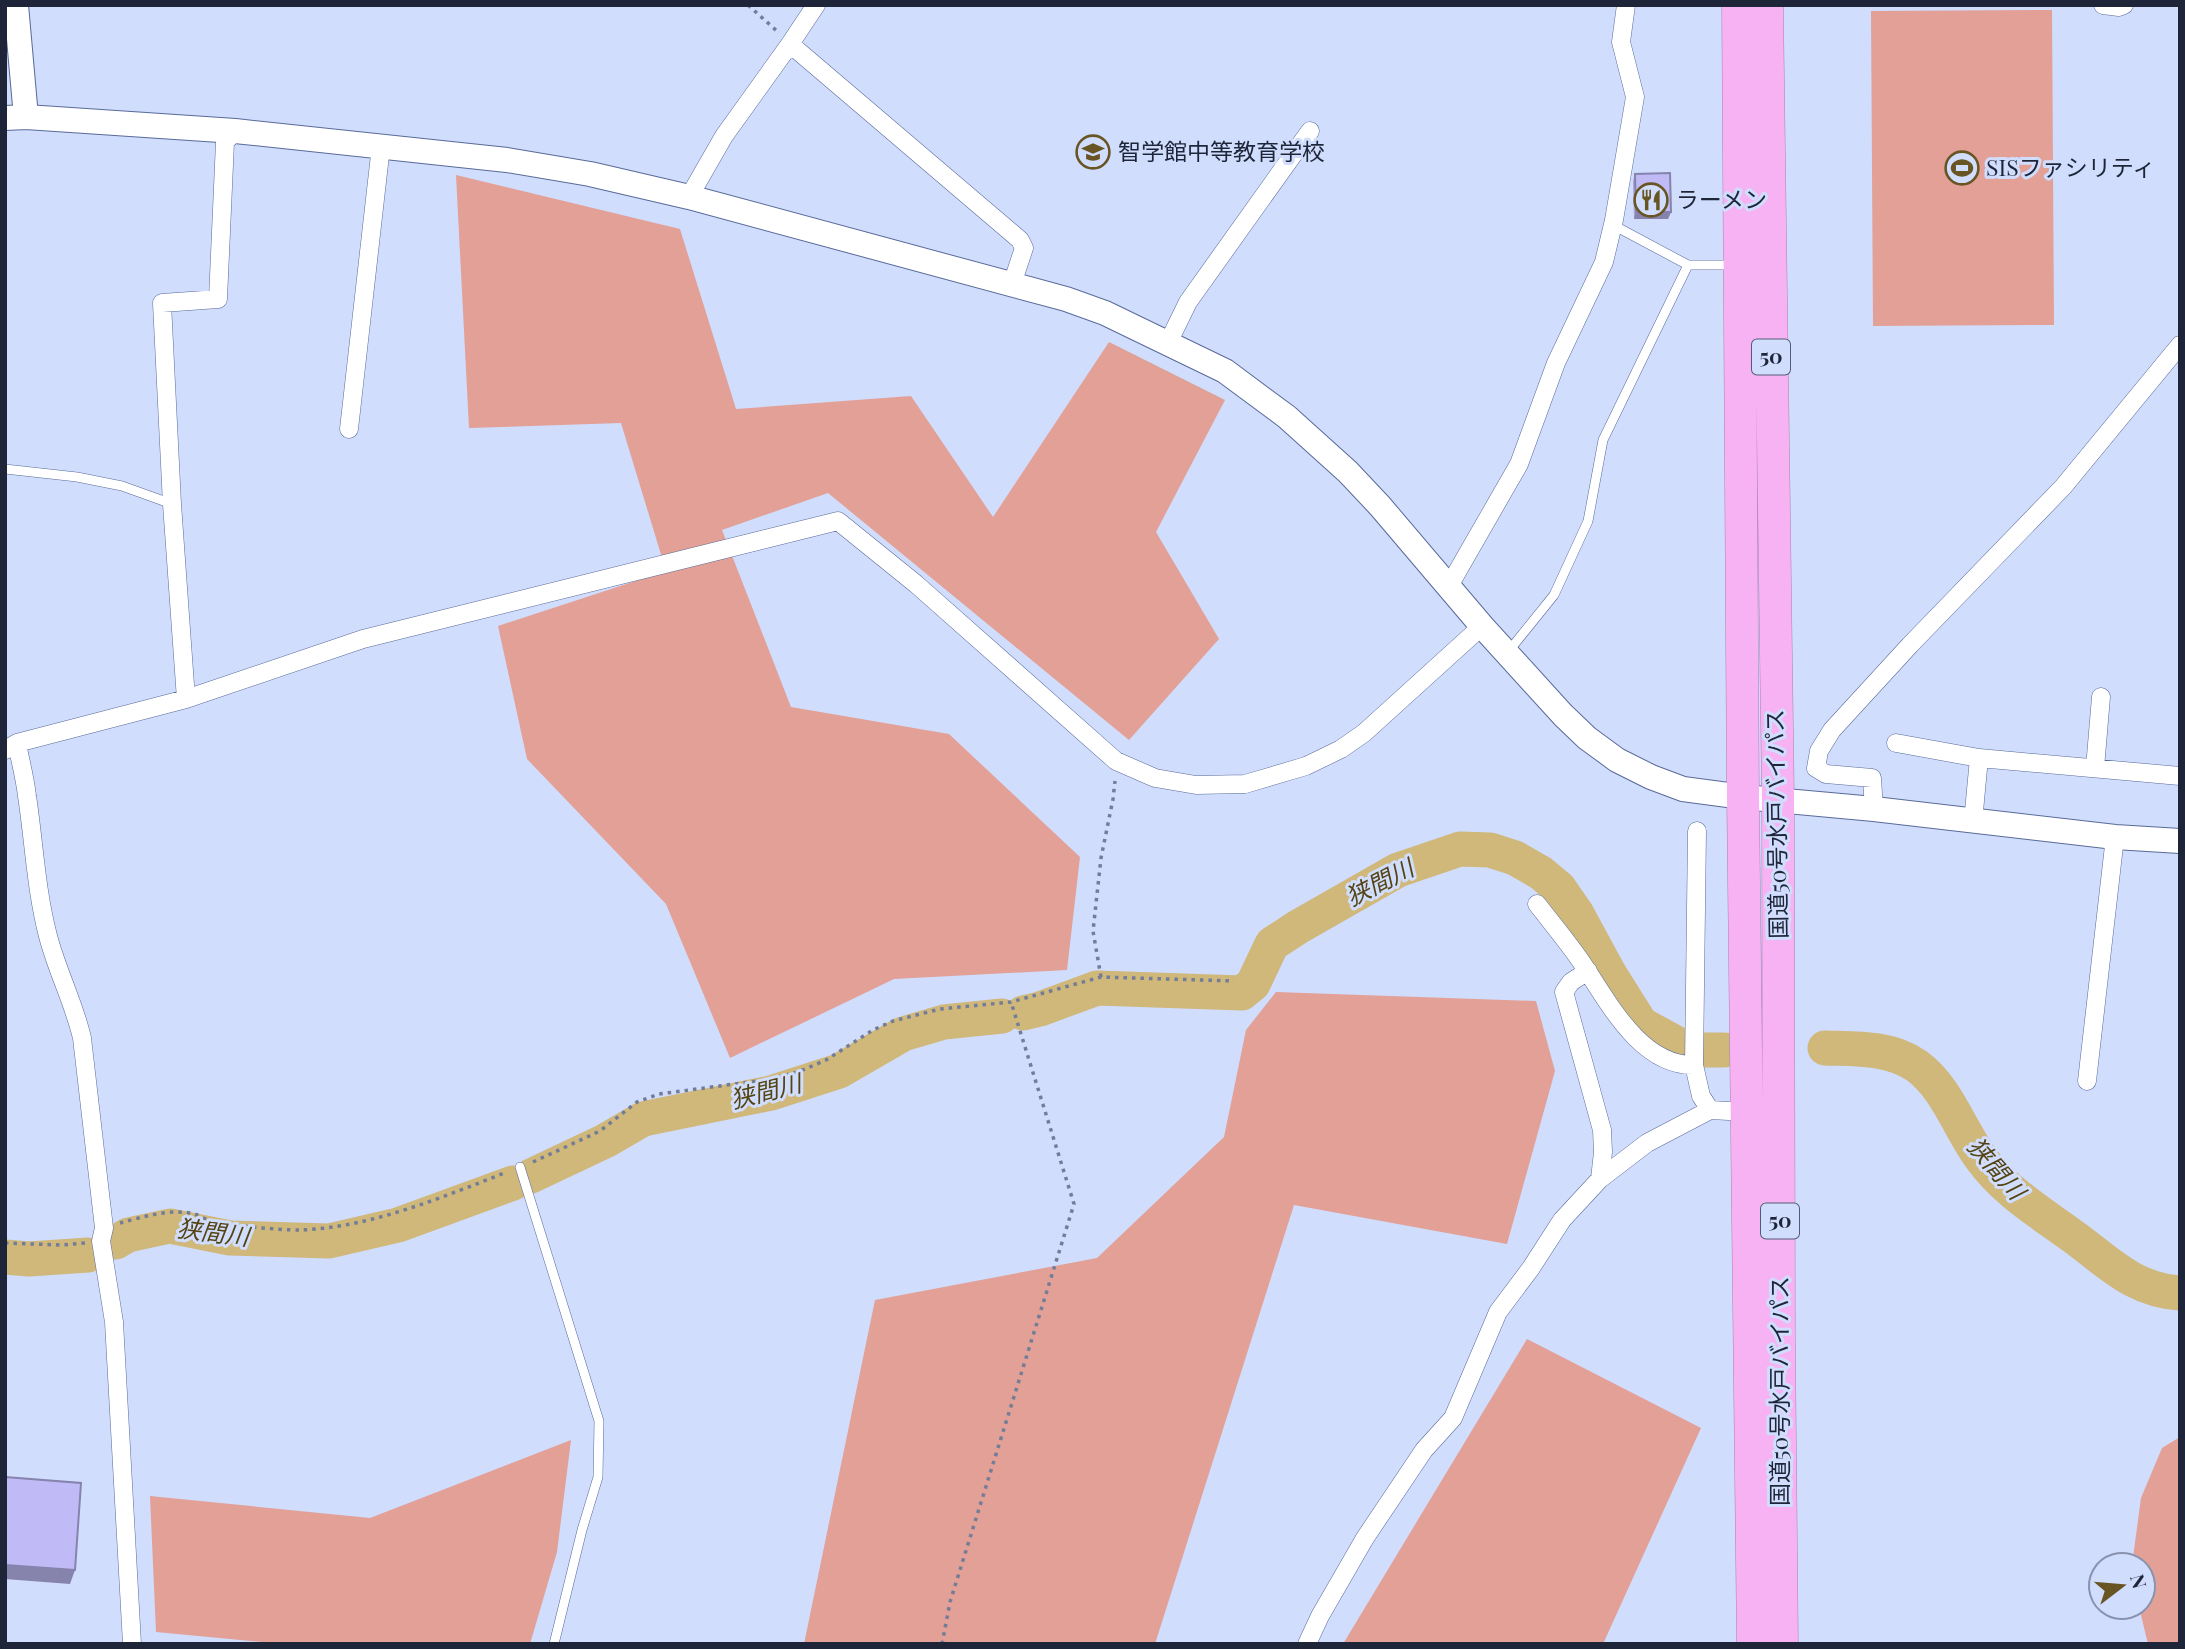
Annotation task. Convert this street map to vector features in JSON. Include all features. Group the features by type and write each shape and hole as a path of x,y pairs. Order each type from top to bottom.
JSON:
{"highway":[{"name":"国道50号水戸バイパス","path":"1738,5 1743,797 1753,1644"},
{"name":"国道50号水戸バイパス","path":"1767,5 1778,799 1782,1644"}],"street":[{"path":"16,5 16,118 235,131 507,160 590,174 689,197 1012,284 1105,313 1225,371 1287,417 1356,480 1563,715 1587,738 1617,760 1651,777 1683,789 1743,797 2115,837 2180,841"},
{"path":"689,197 724,136 816,5"},
{"path":"1449,586 1519,464 1556,363 1604,262 1635,97 1621,42 1626,5"},
{"path":"2103,5 2124,5"},
{"path":"790,44 1020,240 1024,248 1012,284"},
{"path":"186,699 172,504 162,303 218,299 225,142 235,131"},
{"path":"1168,343 1188,302 1310,131"},
{"path":"349,429 381,146"},
{"path":"1874,809 1872,778 1826,774 1816,768 1819,751 1832,730 2063,487 2180,345"},
{"path":"132,1644 114,1322 82,1038 76,1010 48,936 27,794 11,746 186,699 362,639 838,521 916,584 1116,761 1155,778 1196,785 1245,784 1306,766 1341,749 1364,733 1482,626"},
{"path":"2095,768 2102,697"},
{"path":"1896,743 1979,758 2180,776"},
{"path":"1973,822 1979,758"},
{"path":"1697,831 1694,1065 1701,1096 1710,1110"},
{"path":"2087,1081 2115,837"},
{"path":"1536,904 1588,971 1626,1029 1651,1050 1679,1066 1694,1065"},
{"path":"1588,971 1571,982 1564,992 1602,1129 1601,1179"},
{"path":"1307,1644 1365,1538 1424,1450 1453,1418 1498,1312 1562,1220 1601,1179 1647,1143 1710,1110 1748,1112"}],"lane":[{"path":"1613,225 1688,265 1741,265"},
{"path":"1507,653 1554,595 1588,521 1603,440 1688,265"},
{"path":"5,469 77,477 122,486 172,504"},
{"path":"520,1167 599,1421 597,1478 554,1644"}],"path":[{"path":"748,5 790,44"},
{"path":"1101,977 1093,932 1101,858 1114,799 1116,761"},
{"path":"5,1243 61,1245 166,1213 194,1213 210,1220 298,1230 333,1227 460,1191 520,1167 600,1132 637,1102 659,1094 798,1073 826,1060 892,1021 940,1009 1011,1002 1101,977 1234,981"},
{"path":"942,1644 950,1602 1074,1204 1011,1002"}],"shaded area":[{"name":"SISファシリティ","path":"2052,10 2054,325 1873,326 1871,11"},
{"path":"456,175 680,229 736,409 911,396 993,517 1109,342 1225,400 1156,532 1219,639 1129,740 828,493 722,530 791,707 949,734 1080,857 1067,970 894,979 730,1058 666,904 527,759 498,626 666,571 621,423 469,428"},
{"path":"1276,992 1536,1001 1555,1071 1507,1244 1294,1205 1155,1644 804,1644 875,1300 1097,1258 1224,1137 1246,1030"},
{"path":"1527,1339 1701,1428 1603,1644 1343,1644"},
{"path":"2180,1437 2180,1644 2148,1644 2142,1621 2157,1621 2157,1551 2134,1551 2141,1498 2162,1448"},
{"path":"571,1440 557,1552 530,1644 282,1644 156,1632 150,1496 370,1518"}],"building":[{"name":"ラーメン","path":"1670,173 1671,212 1636,212 1635,174"},
{"path":"5,1477 81,1483 75,1570 5,1565"}],"waterway":[{"name":"狭間川","path":"1023,1013 1097,988 1242,993 1253,984 1272,944 1298,927 1398,870 1460,849 1490,850 1515,858 1541,873 1559,888 1641,1024 1685,1048"},
{"name":"狭間川","path":"531,1176 605,1141 643,1119 771,1093 839,1071 903,1034 944,1022 1002,1016"},
{"name":"狭間川","path":"1825,1048 1884,1052 1917,1066 1937,1085 1981,1158 2013,1192 2124,1275 2150,1287 2180,1293"},
{"name":"狭間川","path":"1701,1050 1724,1050"},
{"name":"狭間川","path":"116,1242 128,1235 170,1226 230,1238 329,1241 398,1225 513,1183"},
{"name":"狭間川","path":"5,1257 29,1259 88,1255"}],"place":[{"name":"智学館中等教育学校","path":"1093,152"},
{"name":"SISファシリティ","path":"1962,168"},
{"name":"ラーメン","path":"1651,200"}]}
